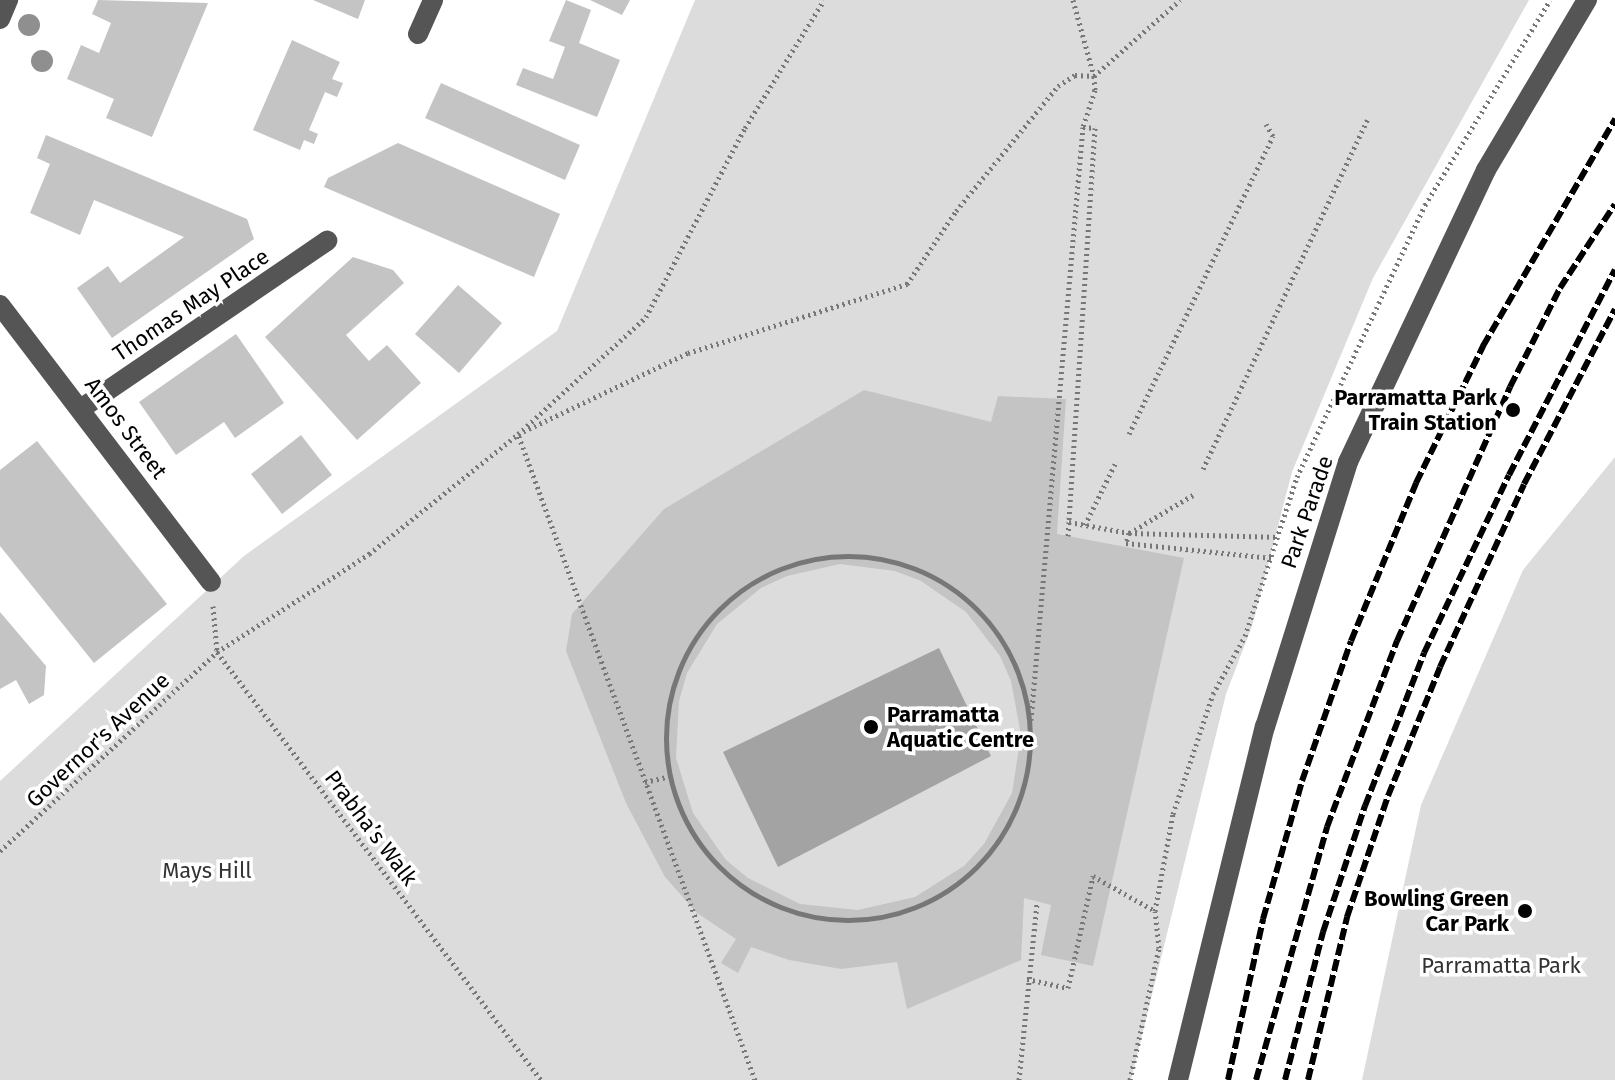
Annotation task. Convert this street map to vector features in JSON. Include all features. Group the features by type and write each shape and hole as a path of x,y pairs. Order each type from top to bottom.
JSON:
{"street":[{"path":"0,19 8,0"},
{"path":"418,34 433,0"},
{"name":"Park Parade","path":"1178,1080 1265,727 1348,462 1486,170 1587,0"},
{"name":"Thomas May Place","path":"82,408 327,241"},
{"name":"Amos Street","path":"0,305 82,408 211,582"}],"path":[{"path":"518,434 646,317 745,128 824,0"},
{"path":"1030,728 1011,659 967,601 918,570 862,556 833,556 776,571 749,585 705,625 688,651 669,707 671,776 689,825 705,850 750,891 807,916 869,919 927,903 977,867 997,843 1024,788 1030,728 1083,127 1095,90 1073,0"},
{"path":"518,434 688,353 907,284 956,211 1058,86 1075,75 1094,76 1180,0"},
{"path":"1203,469 1367,120"},
{"path":"1129,434 1273,136 1266,124"},
{"path":"1068,536 1095,128 1083,127"},
{"path":"518,434 755,1080"},
{"name":"Governor's Avenue","path":"0,851 217,652 369,554 518,434"},
{"path":"1085,525 1116,462"},
{"path":"1193,495 1129,533 1126,543 1272,558"},
{"path":"1069,522 1129,533 1279,537"},
{"path":"211,582 217,652"},
{"name":"Prabha’s Walk","path":"217,652 541,1080"},
{"path":"645,782 671,776"},
{"path":"1027,979 1068,988 1093,876 1155,911"},
{"path":"1019,1080 1037,902"}],"green space":[{"name":"Mays Hill","path":"695,0 1529,0 1373,278 1292,472 1252,626 1226,694 1131,1080 0,1080 0,781 244,556 557,331"},
{"name":"Parramatta Park","path":"1615,457 1615,1080 1362,1080 1421,805 1523,570"}],"shaded area":[{"path":"939,648 991,756 778,867 723,752"}],"building":[{"path":"98,0 208,3 152,137 106,118 114,99 67,79 81,45 99,53 111,23 92,14"},
{"path":"313,0 365,0 358,19"},
{"path":"566,0 591,10 579,43 620,60 597,117 516,85 523,68 553,79 565,47 549,41"},
{"path":"590,0 630,0 622,15"},
{"path":"292,40 340,62 332,79 343,83 337,97 325,92 309,130 318,134 314,144 304,140 300,150 253,130"},
{"path":"441,83 580,145 565,180 425,118"},
{"path":"46,135 247,219 254,239 112,338 77,288 108,266 120,283 184,237 94,200 80,235 30,213 50,164 37,158"},
{"path":"398,143 560,214 534,277 324,187 328,178"},
{"path":"353,257 393,270 404,283 346,335 369,361 387,345 421,383 357,440 265,337"},
{"path":"458,285 502,323 459,373 415,334"},
{"path":"236,334 284,403 235,438 224,422 176,455 139,402"},
{"name":"Parramatta Aquatic Centre","path":"864,390 991,422 998,396 1066,399 1057,534 1184,558 1093,966 1041,955 1051,905 1024,898 1021,960 907,1009 897,962 841,969 789,960 751,947 738,973 721,963 736,939 697,913 665,877 626,803 566,651 572,614 664,509","holes":["840,564 895,571 921,581 966,612 1000,656 1011,681 1021,735 1012,793 984,844 964,866 915,897 858,910 800,904 748,878 726,860 693,813 676,758 679,701 687,673 717,624 761,588 787,576"]},
{"path":"301,435 332,475 282,514 251,474"},
{"path":"37,441 167,604 94,663 0,546 0,470"},
{"path":"0,612 46,666 44,695 29,704 16,680 0,689"}],"railway":[{"path":"1228,1080 1263,919 1302,781 1351,641 1416,483 1483,346 1615,119"},
{"path":"1256,1080 1327,827 1397,641 1510,387 1560,288 1615,204"},
{"path":"1285,1080 1323,932 1365,806 1424,653 1509,475 1615,270"},
{"path":"1308,1080 1347,917 1388,796 1440,667 1524,484 1615,309"}],"place":[{"name":"Parramatta Park Train Station","path":"1513,410"},
{"name":"Parramatta Aquatic Centre","path":"871,727"},
{"name":"Bowling Green Car Park","path":"1525,911"}]}
